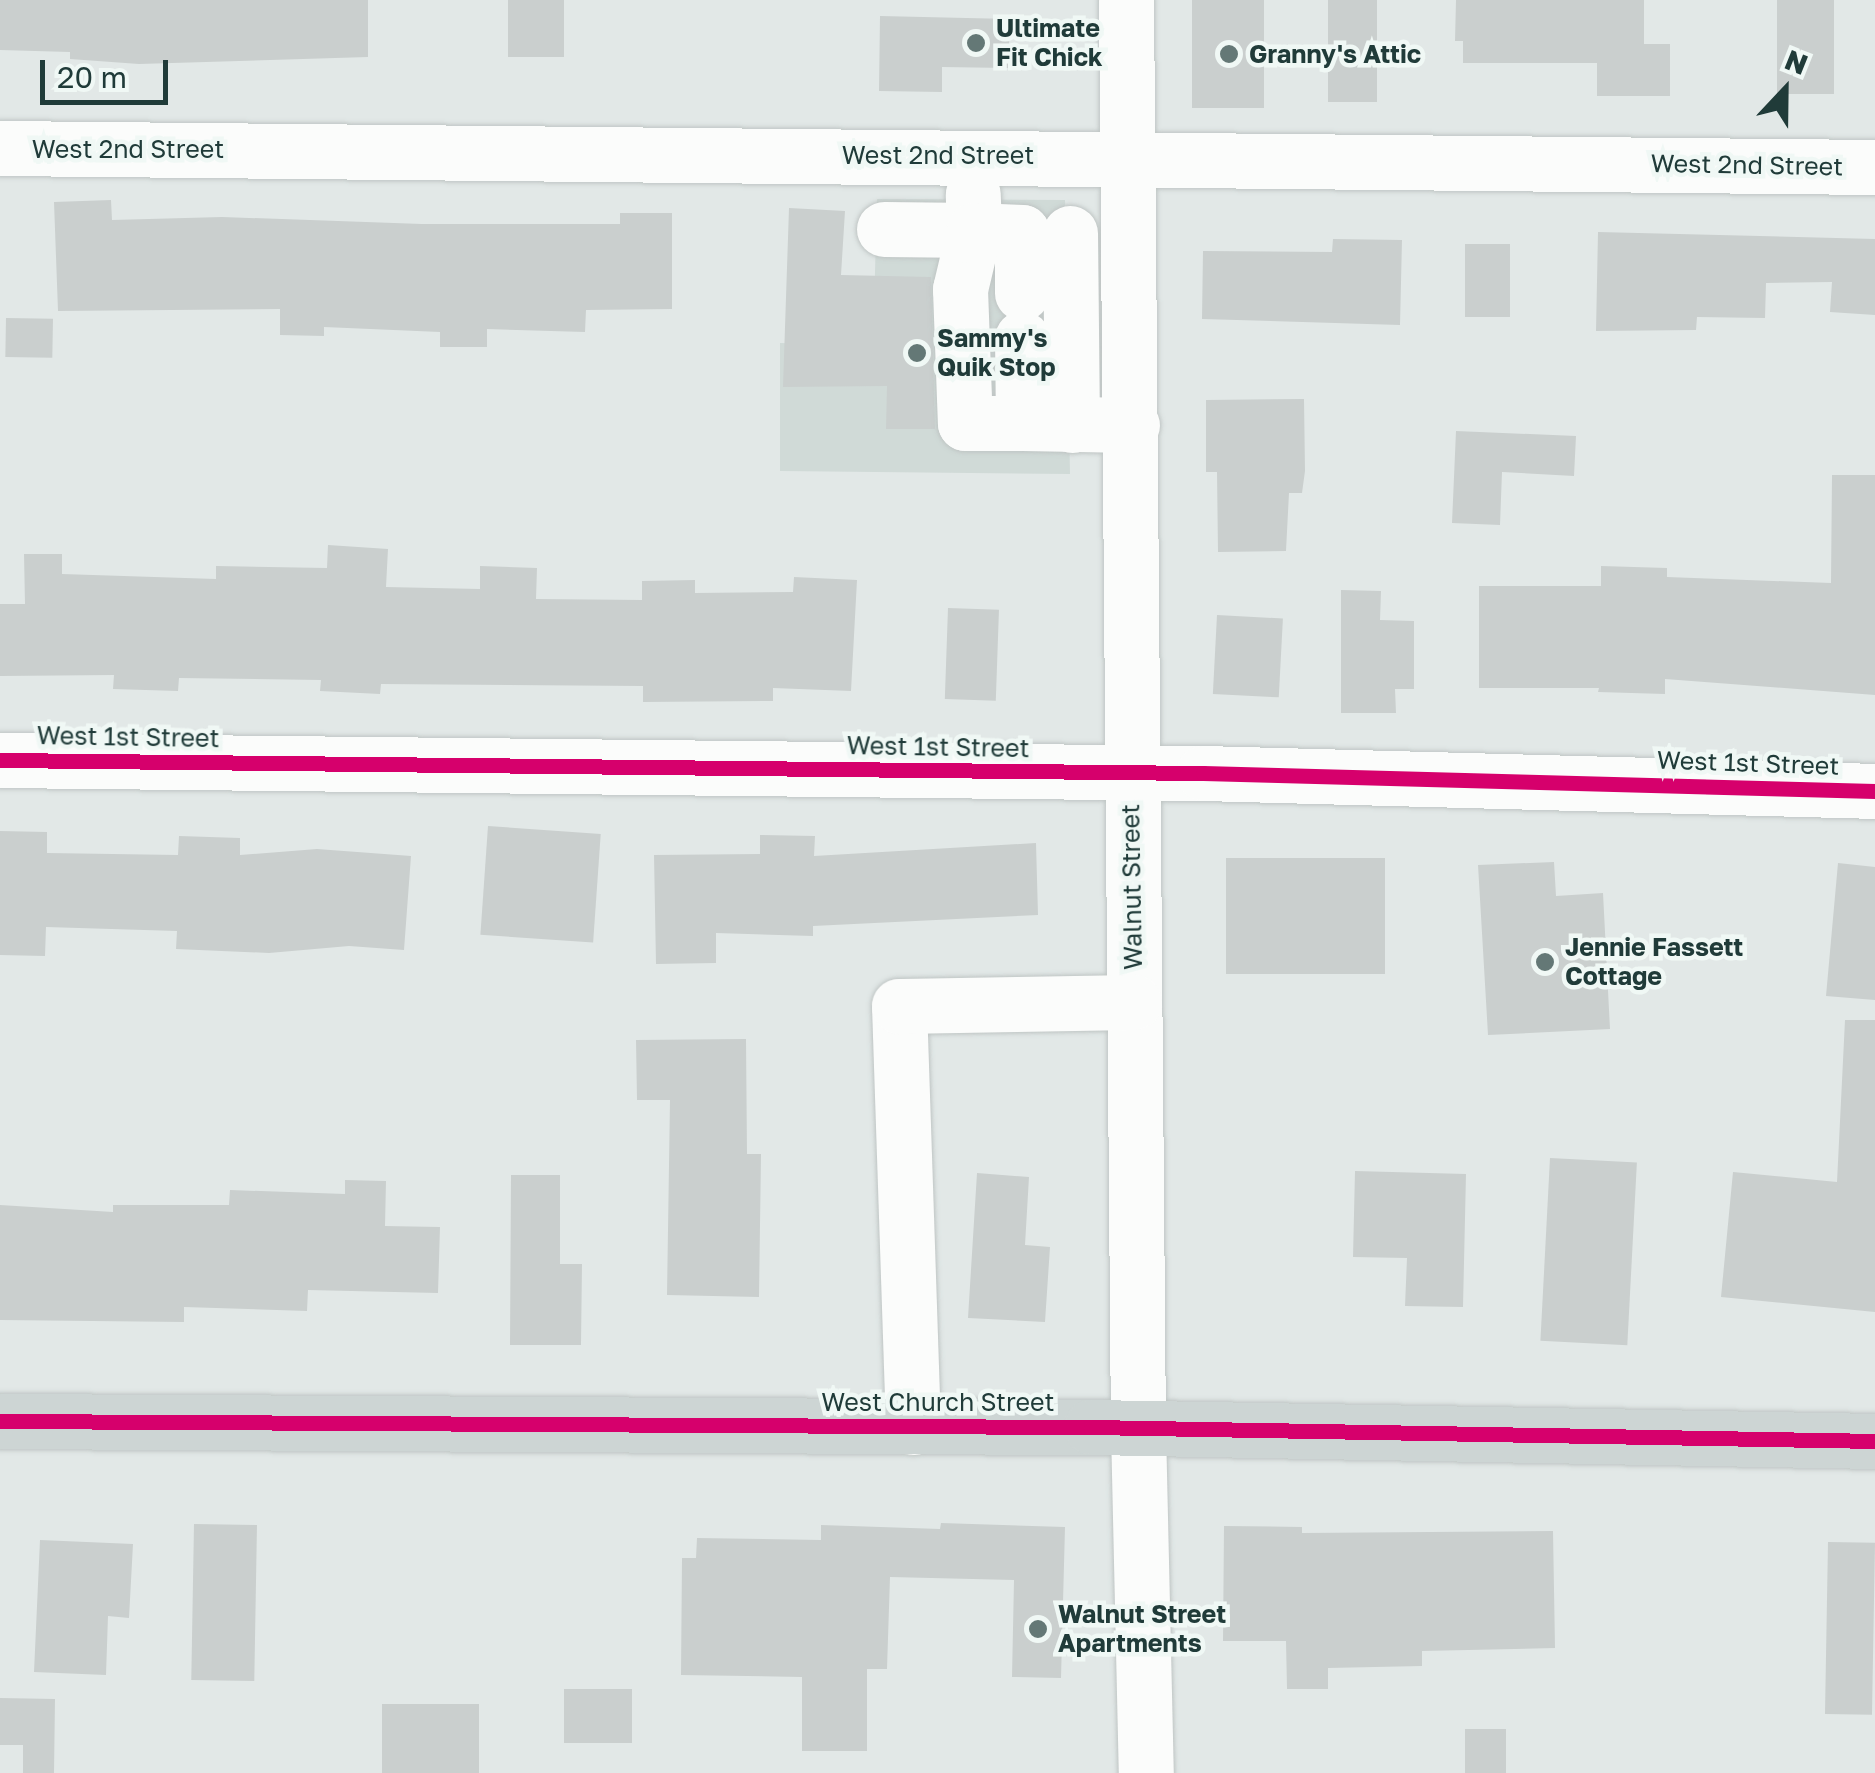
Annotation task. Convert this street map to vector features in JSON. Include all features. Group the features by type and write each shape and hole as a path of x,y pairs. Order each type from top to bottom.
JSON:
{"main road":[{"name":"West Church Street","path":"0,1421 1138,1429 1875,1441"}],"street":[{"name":"Walnut Street","path":"1126,0 1138,1429 1146,1773"},
{"name":"West 2nd Street","path":"0,148 1875,167"},
{"path":"972,156 1022,231 1047,424"},
{"path":"884,228 1126,234"},
{"path":"1022,231 1022,315 1047,424"},
{"path":"1022,231 960,289 965,423 1132,425"},
{"name":"West 1st Street","path":"0,760 1131,773 1875,792"},
{"path":"913,1427 899,1006 1134,1002"}],"shaded area":[{"path":"877,199 1065,200 1070,474 780,471 780,343 873,345"}],"building":[{"path":"0,0 368,0 368,57 139,64 70,59 70,52 0,50"},
{"path":"508,0 564,0 564,57 508,57"},
{"name":"Granny's Attic","path":"1192,0 1264,0 1264,108 1192,108"},
{"path":"1328,0 1377,0 1377,102 1328,102"},
{"path":"1456,0 1644,0 1644,44 1670,44 1670,96 1597,96 1597,63 1463,63 1463,41 1455,41"},
{"path":"1777,0 1834,0 1834,94 1777,94"},
{"path":"880,16 1010,19 1008,68 942,67 942,92 879,91"},
{"path":"111,200 112,220 222,217 422,224 620,224 620,213 672,213 672,309 586,310 585,332 487,329 487,347 440,347 440,332 324,327 324,336 280,335 280,309 58,311 54,202"},
{"path":"789,208 845,211 841,275 931,277 935,429 886,429 887,386 783,387"},
{"path":"1598,232 1875,239 1875,315 1830,312 1832,282 1766,283 1765,318 1697,317 1696,330 1596,331"},
{"path":"1333,239 1402,240 1400,325 1202,319 1203,251 1332,252"},
{"path":"1465,244 1510,244 1510,317 1465,317"},
{"path":"6,318 53,319 52,358 5,357"},
{"path":"1304,399 1305,471 1302,493 1289,493 1286,551 1218,552 1217,472 1206,472 1206,400"},
{"path":"1456,431 1576,436 1574,476 1502,472 1500,525 1452,523"},
{"path":"1832,475 1875,475 1875,695 1665,679 1665,694 1598,692 1599,688 1479,688 1479,586 1601,586 1601,566 1667,568 1667,577 1831,583"},
{"path":"328,545 388,549 386,587 480,589 480,566 537,568 536,599 642,600 642,581 695,580 695,593 793,592 794,577 857,580 851,691 773,688 773,701 643,702 643,686 381,684 380,694 320,691 321,680 179,678 178,691 113,689 114,675 0,676 0,604 25,604 24,554 62,554 62,574 216,579 216,566 327,568"},
{"path":"1341,590 1381,591 1380,620 1414,621 1414,689 1395,689 1396,713 1341,713"},
{"path":"948,608 999,610 996,701 945,699"},
{"path":"1217,615 1283,618 1279,697 1213,694"},
{"path":"488,826 601,834 593,943 480,935"},
{"path":"0,831 47,832 47,853 178,855 179,836 240,838 240,855 317,849 411,856 404,950 349,946 269,953 176,949 177,931 46,927 45,956 0,955"},
{"path":"760,835 815,836 814,856 1036,843 1038,915 813,926 813,936 716,933 716,963 656,964 654,855 760,854"},
{"path":"1226,858 1385,858 1385,974 1226,974"},
{"name":"Jennie Fassett Cottage","path":"1554,862 1556,896 1603,893 1610,1029 1488,1035 1478,865"},
{"path":"1838,863 1875,867 1875,1000 1826,996"},
{"path":"1845,1020 1875,1020 1875,1312 1721,1297 1733,1172 1837,1182"},
{"path":"746,1039 747,1154 761,1154 759,1297 667,1295 670,1100 637,1100 636,1040"},
{"path":"1550,1158 1637,1163 1627,1345 1540,1341"},
{"path":"1355,1171 1466,1174 1463,1307 1405,1306 1407,1258 1353,1257"},
{"path":"977,1173 1029,1177 1025,1245 1050,1247 1045,1322 968,1318"},
{"path":"511,1175 560,1175 560,1264 582,1264 581,1345 510,1345"},
{"path":"345,1180 386,1181 385,1226 440,1227 438,1293 308,1290 307,1311 184,1307 184,1322 0,1320 0,1205 113,1212 113,1205 229,1205 230,1190 345,1194"},
{"path":"941,1523 1065,1527 1061,1678 1012,1677 1014,1580 890,1577 887,1669 867,1669 867,1751 802,1751 802,1677 681,1675 682,1558 696,1558 697,1538 821,1540 821,1525 940,1529"},
{"path":"194,1524 257,1525 254,1681 191,1680"},
{"path":"1224,1526 1302,1527 1302,1533 1553,1531 1555,1648 1422,1651 1422,1666 1328,1668 1328,1689 1287,1689 1286,1641 1223,1641"},
{"path":"40,1540 133,1544 129,1618 108,1616 106,1675 34,1672"},
{"path":"1828,1542 1875,1543 1872,1715 1825,1714"},
{"path":"564,1689 632,1689 632,1743 564,1743"},
{"path":"0,1698 55,1699 54,1773 23,1773 23,1745 0,1745"},
{"path":"382,1704 479,1704 479,1773 382,1773"},
{"path":"1465,1729 1506,1729 1506,1773 1465,1773"}],"cycle path":[{"path":"0,760 1203,773 1875,791"},
{"path":"0,1421 1091,1427 1875,1441"}],"place":[{"name":"Ultimate Fit Chick","path":"976,43"},
{"name":"Granny's Attic","path":"1229,54"},
{"name":"Sammy's Quik Stop","path":"917,353"},
{"name":"Jennie Fassett Cottage","path":"1545,962"},
{"name":"Walnut Street Apartments","path":"1038,1629"}]}
